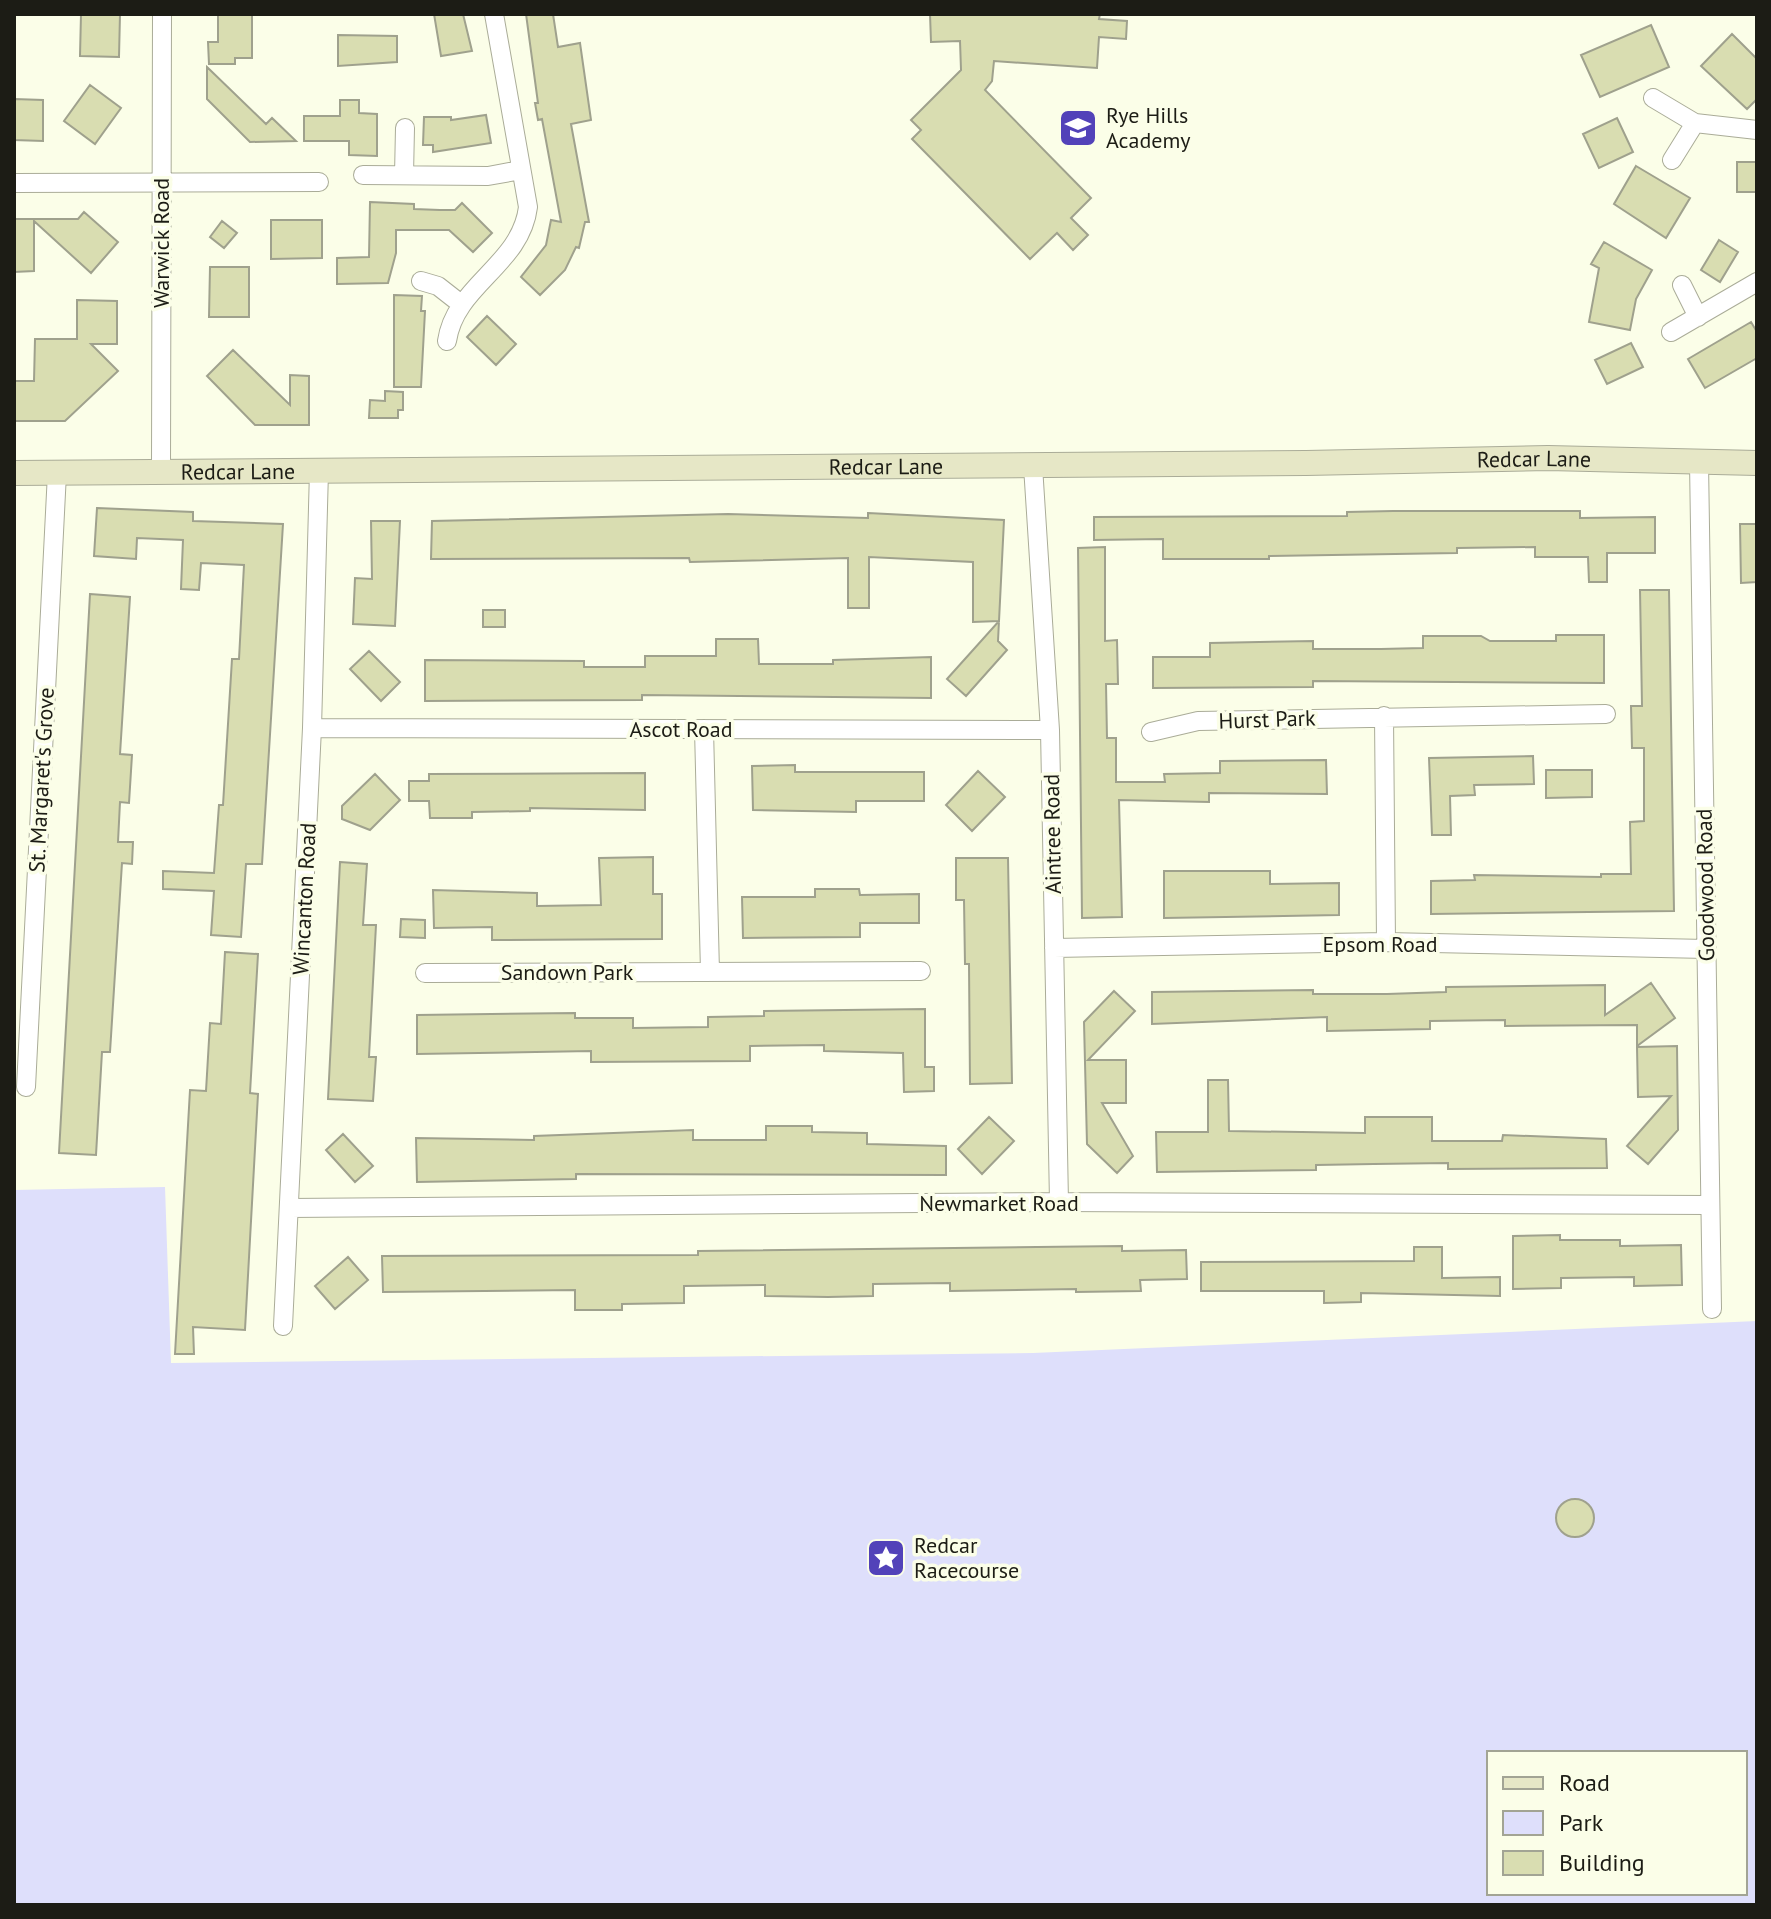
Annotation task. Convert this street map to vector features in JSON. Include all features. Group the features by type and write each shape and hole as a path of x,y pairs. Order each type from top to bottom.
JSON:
{"main road":[{"name":"Redcar Lane","path":"14,473 1033,466 1548,458 1757,463"}],"street":[{"name":"Warwick Road","path":"161,472 162,14"},
{"path":"447,341 450,323 461,304 513,250 521,235 528,207 494,14"},
{"path":"1653,98 1695,123 1757,130"},
{"path":"1672,160 1695,123"},
{"path":"404,175 405,128"},
{"path":"363,175 488,176 521,170"},
{"path":"14,183 319,182"},
{"path":"421,281 438,286 461,304"},
{"path":"1671,332 1757,282"},
{"path":"1682,285 1698,317"},
{"name":"Goodwood Road","path":"1699,462 1712,1309"},
{"name":"Aintree Road","path":"1033,466 1050,730 1059,1202"},
{"name":"Wincanton Road","path":"283,1326 312,728 319,471"},
{"name":"St. Margaret's Grove","path":"26,1087 57,473"},
{"name":"Hurst Park","path":"1151,732 1198,721 1606,714"},
{"path":"1384,716 1386,942"},
{"name":"Ascot Road","path":"312,728 1050,730"},
{"path":"704,729 710,972"},
{"name":"Epsom Road","path":"1054,948 1386,942 1706,949"},
{"name":"Sandown Park","path":"425,973 921,971"},
{"name":"Newmarket Road","path":"289,1208 1059,1202 1709,1205"}],"green space":[{"name":"Redcar Racecourse","path":"165,1187 171,1363 1033,1353 1757,1321 1757,1905 14,1905 14,1190"}],"building":[{"path":"81,14 120,14 119,57 80,56"},
{"path":"252,14 252,58 235,58 235,64 209,64 208,42 218,42 218,15"},
{"path":"434,14 463,14 472,51 441,56"},
{"path":"526,14 553,14 558,47 580,43 591,120 571,124 589,222 585,222 579,248 576,247 565,270 540,295 521,277 546,245 551,220 561,222 542,119 538,120 535,103 538,103"},
{"path":"930,14 1100,14 1099,19 1127,21 1126,39 1099,37 1097,68 994,61 992,81 985,90 1091,198 1071,218 1088,235 1073,250 1057,233 1030,259 912,139 921,130 911,120 961,70 960,41 931,42"},
{"path":"1651,25 1669,67 1600,97 1581,55"},
{"path":"1732,34 1757,59 1757,99 1747,109 1701,66"},
{"path":"338,35 397,36 397,62 338,66"},
{"path":"207,67 266,124 272,118 296,141 250,142 207,99"},
{"path":"90,85 121,108 95,144 64,121"},
{"path":"14,99 43,100 43,141 14,140"},
{"path":"340,100 359,100 359,113 377,114 377,156 349,155 349,141 304,141 304,116 340,116"},
{"path":"486,115 491,143 433,152 433,145 423,145 424,117 451,117 451,120"},
{"path":"1617,118 1633,152 1599,168 1583,134"},
{"path":"1737,162 1757,162 1757,192 1737,192"},
{"path":"1636,166 1690,198 1666,238 1614,204"},
{"path":"370,202 414,204 414,209 440,210 455,210 462,203 492,233 473,252 449,230 396,230 396,253 388,283 337,284 337,258 369,257"},
{"path":"84,212 118,242 91,273 34,221 34,271 14,272 14,219 78,219"},
{"path":"271,220 322,220 322,258 271,259"},
{"path":"222,221 237,233 224,248 210,237"},
{"path":"1719,240 1738,252 1720,282 1701,270"},
{"path":"1604,242 1652,270 1636,299 1630,330 1589,322 1599,268 1591,264"},
{"path":"210,267 249,267 249,317 209,317"},
{"path":"394,295 422,296 421,311 425,311 421,387 394,387"},
{"path":"77,300 117,301 117,344 91,344 118,371 65,421 14,421 14,381 34,381 35,339 77,339"},
{"path":"487,316 516,344 496,365 467,337"},
{"path":"1751,322 1757,332 1757,358 1705,388 1688,359"},
{"path":"1631,343 1643,367 1607,384 1595,360"},
{"path":"233,350 290,405 290,375 309,376 309,425 255,425 207,376"},
{"path":"385,391 403,392 403,410 398,410 398,418 369,418 370,400 385,401"},
{"path":"97,508 193,512 193,521 283,524 262,864 246,864 241,937 211,935 214,891 163,889 163,871 214,873 219,805 223,805 232,659 239,659 244,565 201,563 199,590 181,589 183,540 137,538 136,559 94,556"},
{"path":"1580,511 1580,518 1655,517 1655,553 1607,553 1607,582 1589,582 1588,557 1535,557 1535,547 1457,548 1457,553 1163,559 1163,539 1094,540 1094,517 1347,516 1347,512"},
{"path":"868,513 1004,520 999,621 973,622 973,562 869,557 869,608 848,608 848,558 690,562 689,558 431,559 432,521 728,514 868,518"},
{"path":"371,521 400,521 395,626 353,624 355,578 372,579"},
{"path":"1740,524 1757,524 1757,582 1741,583"},
{"path":"1105,547 1105,641 1117,640 1118,684 1106,684 1107,738 1116,738 1116,782 1165,782 1164,774 1220,773 1220,761 1326,760 1327,794 1209,793 1209,802 1119,800 1122,917 1082,918 1078,548"},
{"path":"1640,590 1669,590 1674,911 1431,914 1431,881 1475,880 1474,875 1601,877 1601,874 1631,874 1630,822 1644,821 1644,748 1632,748 1631,706 1642,706"},
{"path":"90,594 130,597 120,754 132,755 129,803 120,802 118,842 133,842 132,864 122,863 110,1052 102,1052 96,1155 59,1153"},
{"path":"483,610 505,610 505,627 483,627"},
{"path":"999,621 998,641 1007,650 966,696 947,679"},
{"path":"1556,635 1604,635 1604,683 1313,681 1313,687 1153,688 1153,657 1210,657 1210,643 1313,641 1313,649 1381,649 1423,648 1423,636 1481,636 1490,641 1556,641"},
{"path":"716,639 758,639 759,664 833,664 833,660 931,657 931,698 642,695 642,700 425,701 425,660 584,661 584,667 645,667 645,656 716,656"},
{"path":"369,651 400,682 381,701 350,669"},
{"path":"1533,756 1534,784 1474,785 1475,795 1450,796 1451,835 1432,835 1429,758"},
{"path":"795,765 795,772 924,772 924,801 856,801 856,812 753,810 752,766"},
{"path":"1546,770 1592,770 1592,797 1546,798"},
{"path":"978,771 1005,797 972,831 946,805"},
{"path":"645,773 645,810 530,808 530,811 472,812 472,818 430,818 429,801 409,801 409,781 429,781 429,774"},
{"path":"375,774 400,800 370,830 342,819 342,806"},
{"path":"653,857 653,894 662,894 662,939 492,940 492,927 434,928 433,890 537,893 537,906 601,905 599,858"},
{"path":"956,858 1008,858 1012,1083 970,1084 969,964 965,964 964,900 956,900"},
{"path":"340,862 367,864 363,925 376,925 369,1057 376,1057 373,1101 328,1099"},
{"path":"1164,871 1270,871 1270,884 1339,883 1339,915 1164,918"},
{"path":"815,889 859,889 860,895 919,894 919,923 860,923 860,937 743,938 742,897 815,897"},
{"path":"401,919 425,920 425,938 400,937"},
{"path":"225,952 258,954 250,1093 258,1094 245,1330 193,1327 194,1354 175,1354 190,1090 206,1091 210,1023 221,1024"},
{"path":"1651,983 1675,1018 1637,1046 1637,1025 1505,1026 1505,1020 1430,1021 1430,1029 1327,1031 1327,1017 1152,1024 1152,992 1313,990 1313,994 1387,994 1446,992 1446,987 1605,985 1605,1015"},
{"path":"1114,991 1135,1011 1088,1060 1126,1060 1126,1103 1102,1103 1133,1156 1117,1173 1087,1144 1084,1022"},
{"path":"925,1009 925,1067 934,1067 934,1091 904,1092 903,1053 824,1051 824,1045 750,1046 750,1061 591,1062 591,1051 417,1054 417,1015 575,1013 575,1018 633,1018 633,1028 708,1027 708,1017 764,1016 764,1011"},
{"path":"1677,1046 1678,1130 1648,1164 1627,1146 1671,1096 1638,1097 1637,1047"},
{"path":"1208,1080 1228,1080 1229,1131 1365,1133 1365,1117 1432,1117 1432,1141 1502,1141 1503,1135 1606,1139 1607,1168 1448,1169 1448,1163 1316,1165 1316,1170 1157,1172 1156,1132 1208,1132"},
{"path":"989,1117 1014,1141 982,1174 958,1149"},
{"path":"766,1126 812,1126 812,1132 867,1133 867,1144 946,1146 946,1175 576,1174 576,1179 417,1182 416,1138 534,1140 534,1136 693,1130 693,1140 766,1140"},
{"path":"343,1134 373,1166 355,1182 326,1150"},
{"path":"1560,1235 1560,1240 1620,1240 1620,1246 1681,1245 1682,1285 1634,1286 1634,1277 1561,1278 1561,1288 1513,1289 1513,1236"},
{"path":"1122,1246 1122,1251 1186,1250 1187,1279 1140,1280 1141,1291 950,1291 950,1283 873,1284 873,1296 828,1297 765,1296 765,1285 684,1286 684,1303 622,1304 622,1310 575,1310 575,1290 383,1292 382,1256 698,1255 698,1251"},
{"path":"1414,1247 1442,1247 1442,1278 1500,1277 1500,1296 1361,1293 1361,1302 1324,1303 1324,1291 1201,1291 1201,1262 1414,1261"},
{"path":"348,1257 368,1280 335,1309 315,1286"},
{"path":"1575,1499 1589,1504 1594,1518 1589,1532 1575,1537 1561,1532 1556,1518 1561,1504"}],"place":[{"name":"Rye Hills Academy","path":"1078,128"},
{"name":"Redcar Racecourse","path":"886,1558"}]}
